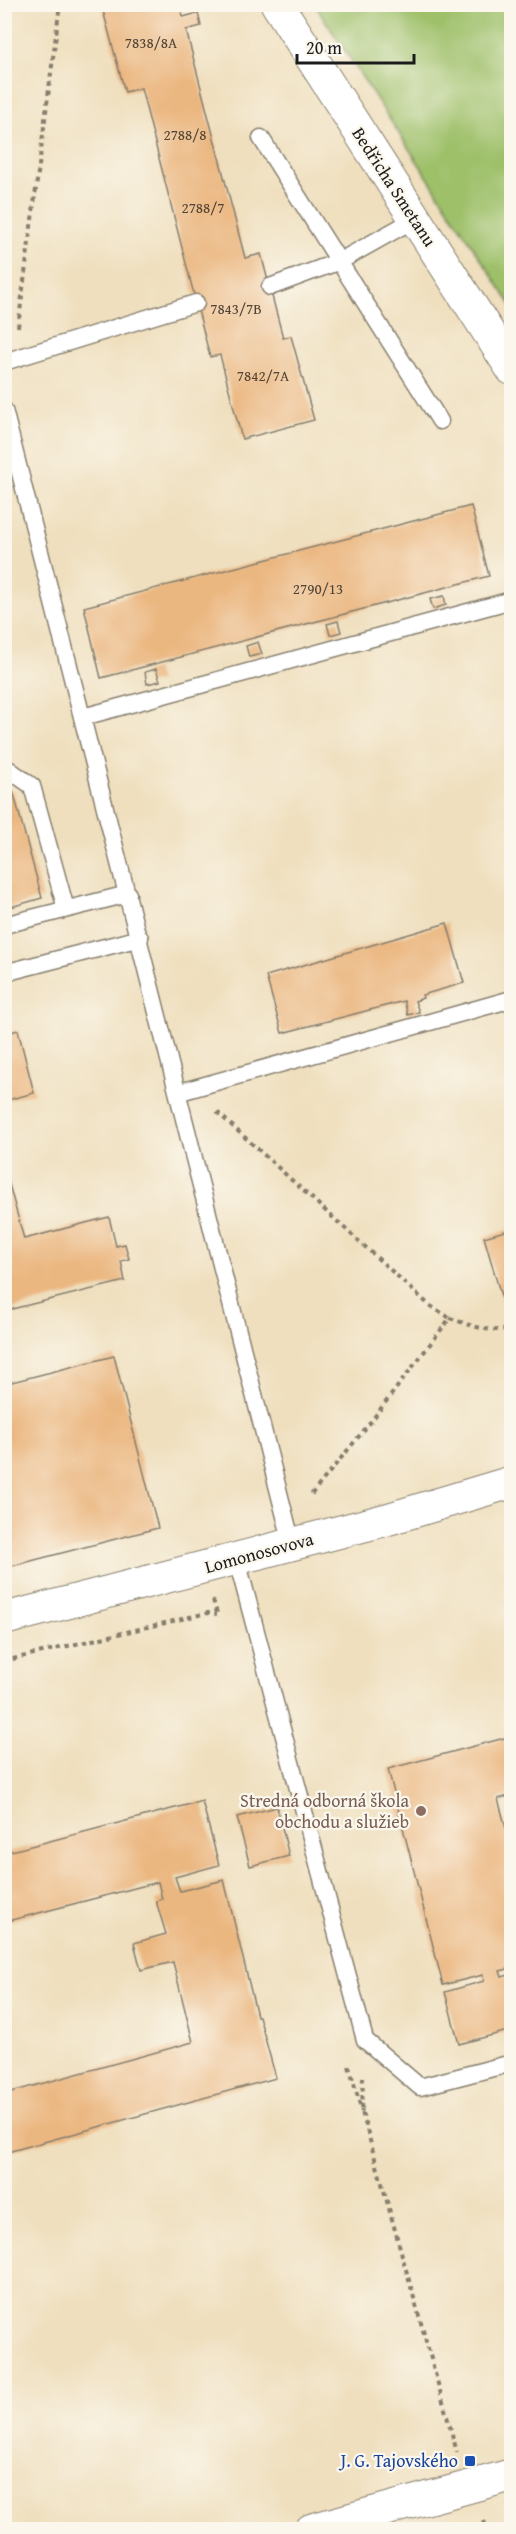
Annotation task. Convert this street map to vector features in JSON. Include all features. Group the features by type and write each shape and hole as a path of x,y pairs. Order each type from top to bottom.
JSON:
{"street":[{"name":"Bedřicha Smetanu","path":"277,4 512,369"},
{"name":"Lomonosovova","path":"4,1619 237,1560 290,1533 386,1520 512,1482"},
{"path":"311,2529 512,2475"}],"lane":[{"path":"261,138 440,421"},
{"path":"270,287 340,261 415,219"},
{"path":"4,362 196,303"},
{"path":"4,410 128,894 186,1091 290,1533"},
{"path":"83,717 512,600"},
{"path":"4,766 32,786 66,909"},
{"path":"4,925 128,894"},
{"path":"4,973 140,938"},
{"path":"186,1091 512,999"},
{"path":"237,1560 365,2040 420,2087 512,2063"}],"path":[{"path":"17,334 60,4"},
{"path":"186,1091 429,1305 450,1318 473,1327 503,1331 512,1328"},
{"path":"290,1533 450,1318"},
{"path":"4,1661 207,1613 224,1617"},
{"path":"362,2112 365,2040"},
{"path":"347,2055 457,2452 472,2485 487,2529"}],"green space":[{"path":"315,5 511,5 511,305"}],"building":[{"path":"111,4 180,4 183,17 198,13 201,26 186,30 245,258 261,254 283,338 291,336 314,420 242,439 220,355 210,357 141,88 125,92 102,7"},
{"path":"471,506 489,576 101,678 84,607"},
{"path":"444,596 446,605 433,609 430,599"},
{"path":"338,621 341,632 330,635 327,624"},
{"path":"258,642 262,654 249,657 246,646"},
{"path":"156,669 160,681 147,684 145,672"},
{"path":"13,791 42,898 4,909 4,793"},
{"path":"447,923 464,983 422,995 423,998 415,1001 419,1012 408,1015 404,1001 282,1033 266,976"},
{"path":"18,1030 34,1093 4,1101 4,1034"},
{"path":"4,1166 24,1239 109,1217 116,1246 125,1244 129,1259 121,1261 125,1281 4,1311"},
{"path":"512,1229 512,1304 504,1306 484,1237"},
{"path":"114,1356 158,1528 4,1568 4,1384"},
{"path":"512,1736 512,1795 498,1799 512,1850 512,1968 500,1971 502,1977 512,1974 512,2030 459,2044 445,1992 484,1981 483,1975 443,1985 388,1769"},
{"path":"202,1801 219,1865 175,1877 180,1891 224,1880 257,2016 259,2016 276,2078 4,2153 4,2094 193,2042 173,1962 141,1970 134,1943 166,1934 156,1901 162,1899 158,1882 4,1922 4,1853"},
{"path":"277,1807 289,1856 250,1866 237,1817"}],"place":[{"name":"Stredná odborná škola obchodu a služieb","path":"421,1811"},
{"name":"J. G. Tajovského","path":"470,2461"}]}
